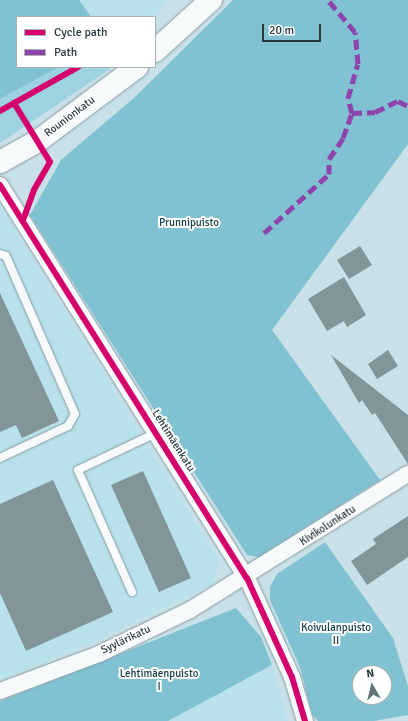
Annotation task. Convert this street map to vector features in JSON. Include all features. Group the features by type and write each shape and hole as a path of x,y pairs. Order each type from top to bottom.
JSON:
{"main road":[{"path":"156,50 211,0"},
{"name":"Rounionkatu","path":"0,162 38,141 136,68"}],"street":[{"name":"Lehtimäenkatu","path":"0,185 247,578 292,677 305,721"},
{"name":"Kivikolunkatu","path":"247,578 408,474"},
{"name":"Syylärikatu","path":"0,691 99,654 190,610 247,578"}],"lane":[{"path":"0,254 6,256 75,414 68,426 0,458"},
{"path":"132,592 78,470 156,433"}],"shaded area":[{"path":"79,0 169,0 156,16 90,16"},
{"path":"57,68 112,68 0,143 0,99"},
{"path":"0,205 219,560 213,584 90,644 0,680"},
{"path":"272,665 288,721 168,721"}],"green space":[{"path":"0,0 79,0 90,16 16,16 16,68 57,68 0,99"},
{"name":"Prunnipuisto","path":"233,0 408,0 408,144 272,330 380,480 259,557 247,555 30,215 61,160 135,97"},
{"name":"Koivulanpuisto II","path":"325,542 393,638 408,686 408,715 374,721 318,721 312,714 300,667 270,600 270,587 277,574"},
{"name":"Lehtimäenpuisto I","path":"236,608 261,637 272,665 168,721 0,721 0,701"}],"building":[{"path":"360,246 372,265 349,279 337,260"},
{"path":"344,277 366,315 347,327 344,321 327,331 308,299"},
{"path":"0,293 59,421 22,438 16,425 0,432"},
{"path":"388,350 398,366 377,379 368,364"},
{"path":"331,355 408,415 408,464 375,413 372,415 362,400 359,403"},
{"path":"143,471 191,578 159,592 111,485"},
{"path":"53,480 113,612 26,651 0,593 0,504"},
{"path":"408,516 408,557 367,585 351,561 376,544 373,539"}],"marked path":[{"path":"264,233 329,174 329,159 343,138 352,113 348,98 358,64 355,32 328,0"},
{"path":"352,113 375,112 398,101 408,106"}],"cycle path":[{"path":"0,111 76,68"},
{"path":"14,103 50,162 34,190 23,221"},
{"path":"0,185 247,578 292,677 305,721"}]}
